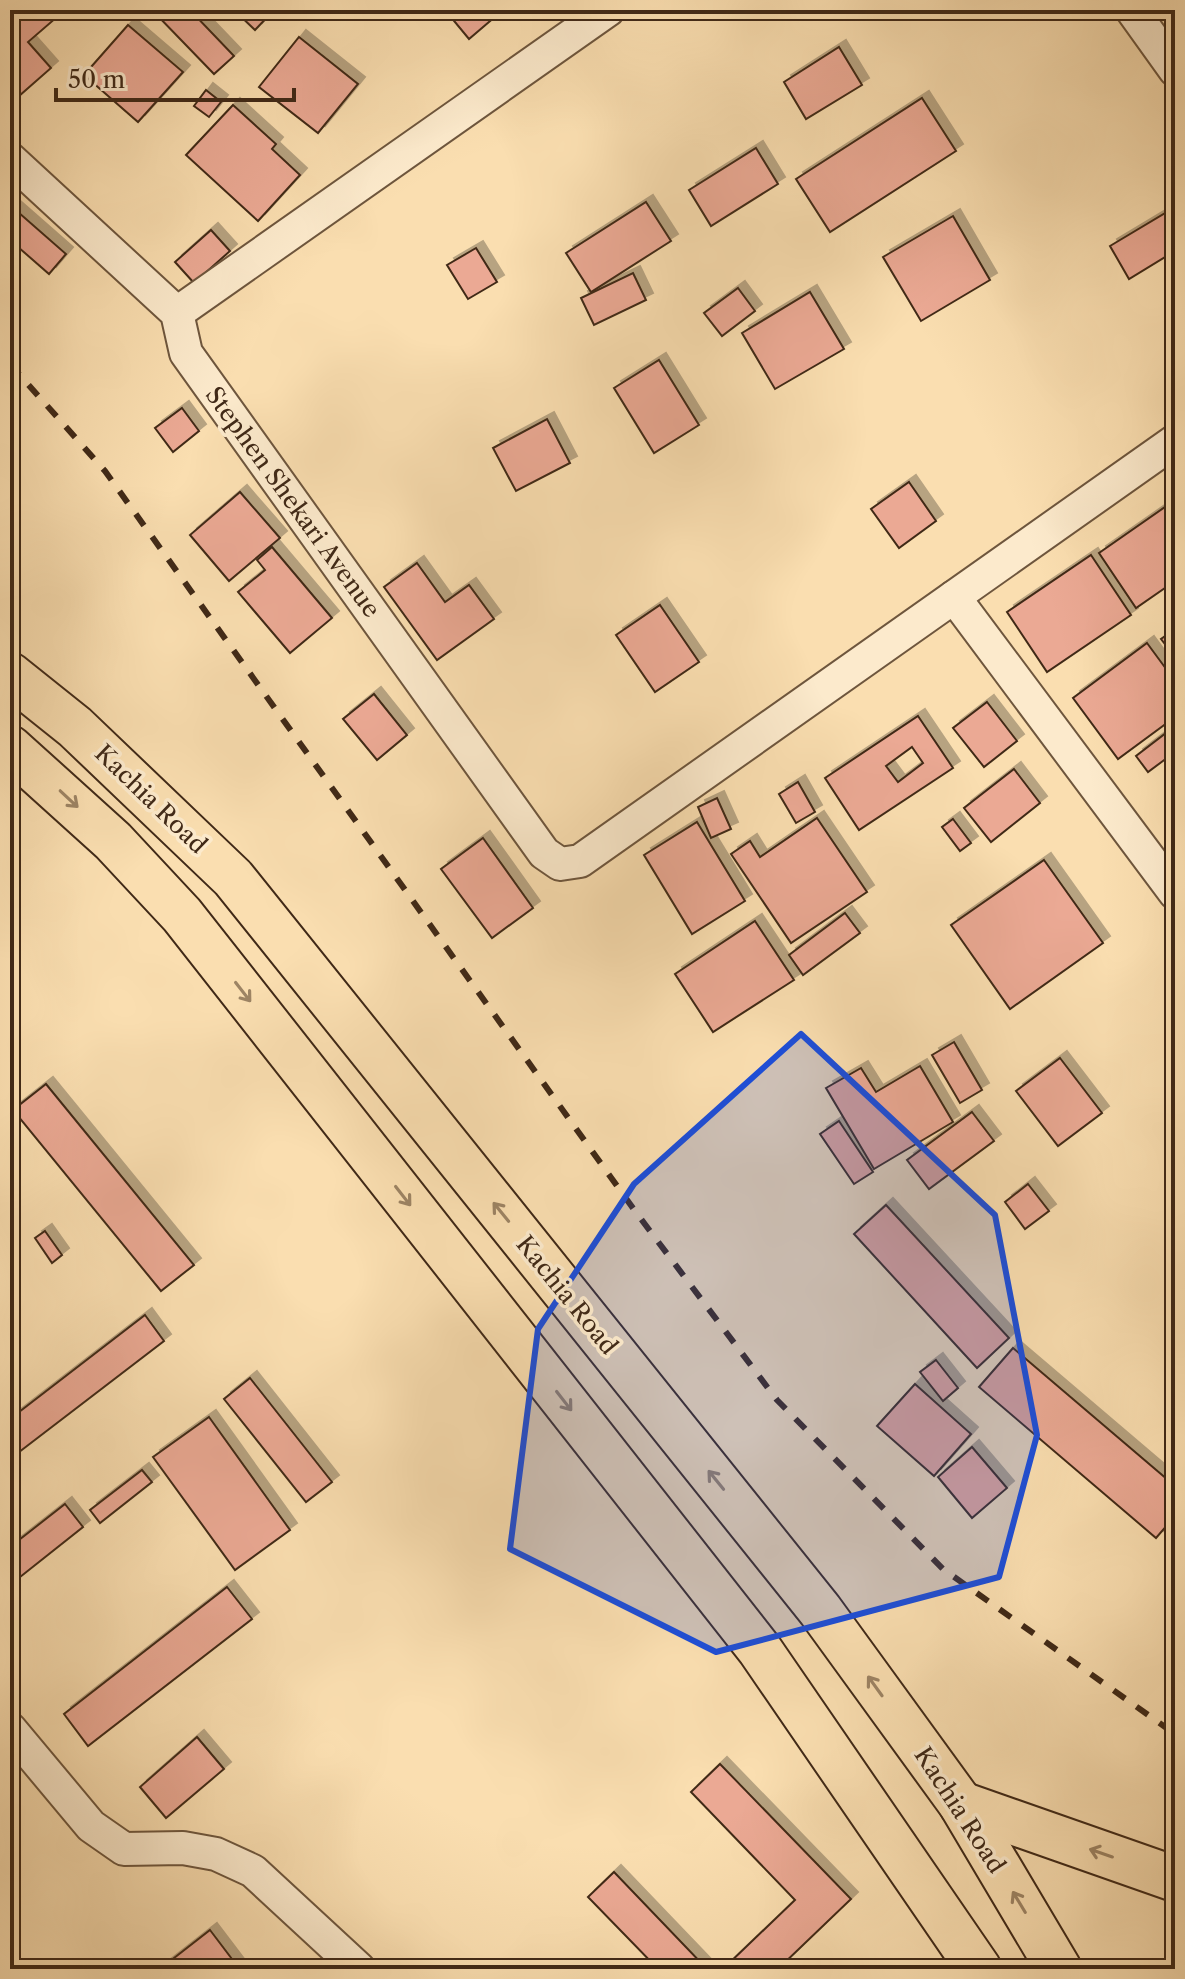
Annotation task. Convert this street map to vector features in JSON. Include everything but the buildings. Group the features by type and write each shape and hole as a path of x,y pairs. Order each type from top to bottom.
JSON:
{"main road":[{"name":"Kachia Road","path":"10,675 75,727 233,878 820,1610 961,1804 1059,1969"},
{"path":"10,748 113,841 182,915 760,1650 979,1969"},
{"path":"961,1804 1175,1879"}],"street":[{"path":"10,159 177,313 608,10"},
{"path":"1132,10 1175,70"},
{"name":"Stephen Shekari Avenue","path":"177,313 186,353 544,853 560,864 580,861 954,597"},
{"path":"1175,441 954,597 1175,893"},
{"path":"10,1729 91,1826 124,1849 183,1848 216,1854 253,1871 359,1969"}],"highlighted area":[{"path":"801,1034 995,1215 1037,1435 999,1577 716,1652 510,1549 538,1329 634,1184"}],"railway":[{"path":"10,364 105,471 635,1211 777,1400 943,1569 1175,1734"}]}
